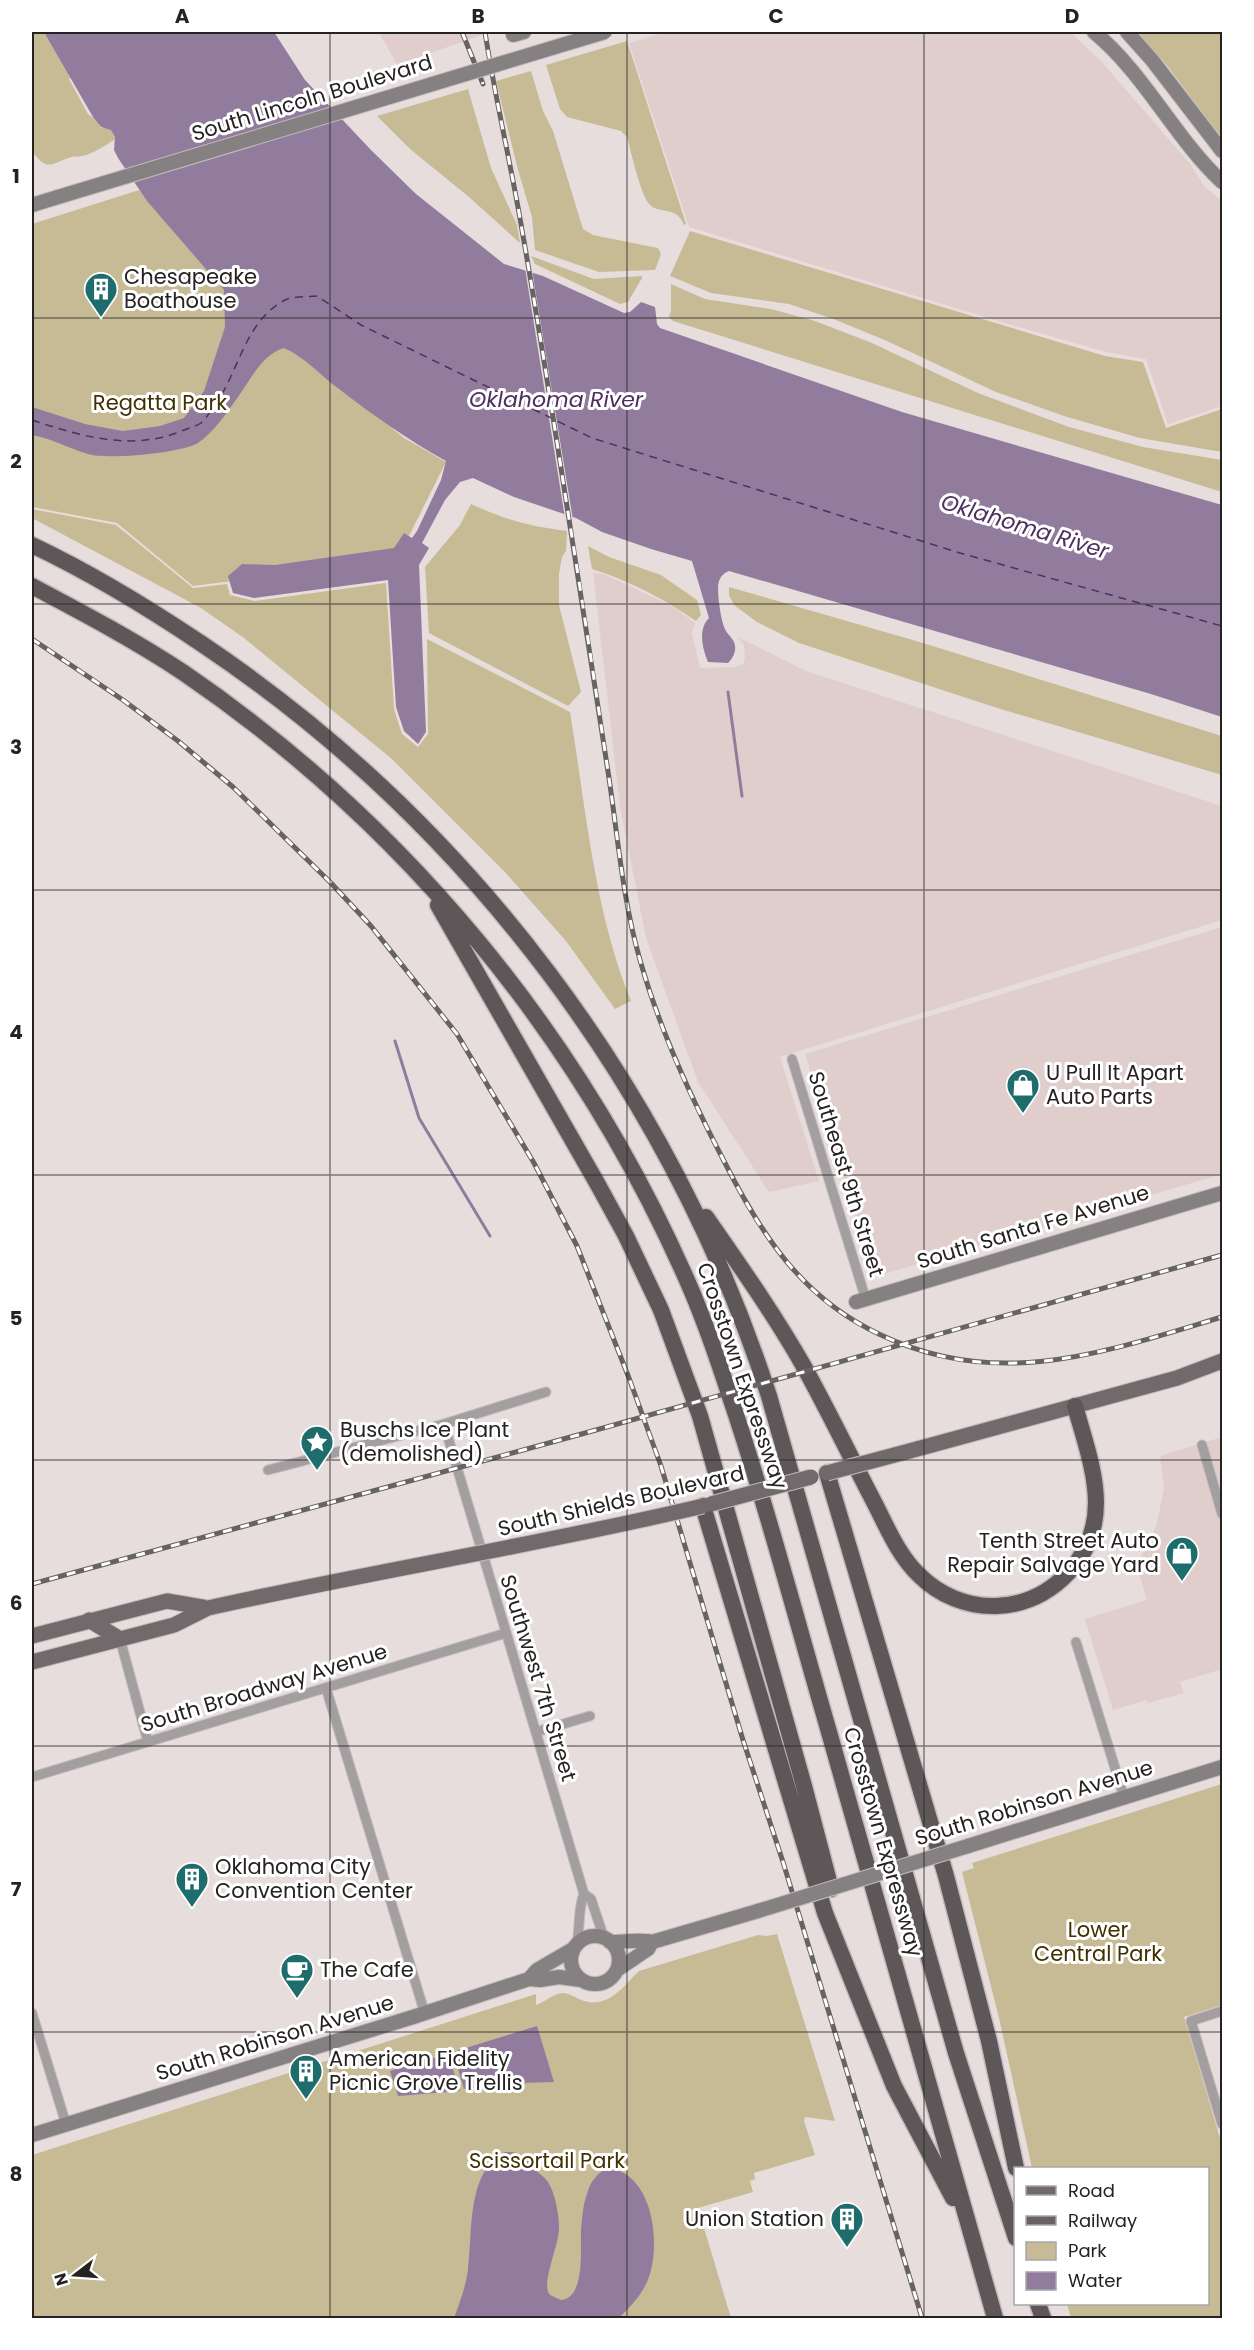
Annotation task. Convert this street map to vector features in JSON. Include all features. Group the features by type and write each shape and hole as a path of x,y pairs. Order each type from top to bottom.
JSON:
{"highway":[{"name":"Crosstown Expressway","path":"32,545 105,583 166,620 246,674 323,734 412,814 481,888 560,987 604,1051 672,1167 727,1282 753,1347 769,1396 959,2062 1014,2232"},
{"name":"Crosstown Expressway","path":"32,586 82,612 182,672 256,725 331,788 423,878 512,982 584,1084 649,1201 688,1283 726,1384 755,1475 996,2319"},
{"path":"423,878 597,1183 626,1236 661,1310 700,1416 831,1889"},
{"path":"672,1167 770,1309 792,1346 897,1546 918,1575 933,1587 969,1604 1006,1606 1042,1594 1075,1565 1093,1530 1097,1498 1090,1460 1075,1406"},
{"path":"827,1473 946,1876 989,2041 1016,2167"},
{"path":"707,1505 825,1913 894,2086 970,2230"}],"main road":[{"name":"South Lincoln Boulevard","path":"32,205 605,32"},
{"path":"1094,32 1130,67 1189,145 1222,182"},
{"path":"1127,32 1152,60 1222,151"},
{"name":"South Santa Fe Avenue","path":"861,1301 1222,1193"},
{"name":"South Shields Boulevard","path":"1177,1378 1222,1361"},
{"name":"South Shields Boulevard","path":"32,1662 174,1625 208,1608 309,1586 532,1544 707,1505 1177,1378 1222,1370"},
{"name":"South Shields Boulevard","path":"32,1636 167,1601 208,1608"},
{"path":"89,1620 120,1639"},
{"name":"South Robinson Avenue","path":"607,1940 652,1942 831,1889 1222,1767"},
{"path":"590,1936 607,1940 618,1954 617,1970 608,1981 601,1983 594,1984 581,1980 571,1966 571,1955 575,1946 590,1936"},
{"name":"South Robinson Avenue","path":"617,1970 648,1949 652,1942"},
{"name":"South Robinson Avenue","path":"529,1979 537,1970 575,1946"},
{"name":"South Robinson Avenue","path":"32,2135 425,2014 529,1979 559,1977 581,1980"}],"street":[{"name":"Southeast 9th Street","path":"792,1059 861,1301"},
{"path":"268,1470 444,1424 546,1392"},
{"name":"Southwest 7th Street","path":"444,1424 584,1894 581,1901 581,1924 575,1946"},
{"path":"1202,1445 1222,1514"},
{"name":"South Broadway Avenue","path":"32,1777 506,1634"},
{"path":"120,1639 148,1742"},
{"path":"1076,1642 1124,1797"},
{"path":"326,1688 425,2014"},
{"path":"536,1732 590,1716"},
{"path":"584,1894 591,1899 607,1940"},
{"path":"1222,2011 1191,2021 1222,2124"},
{"path":"32,2013 66,2124"}],"shaded area":[{"path":"379,32 490,32 397,65"},
{"path":"667,32 1070,32 1102,62 1191,165 1204,186 1222,201 1222,406 1168,424 1146,359 1106,352 995,320 689,227 629,43"},
{"path":"593,572 606,575 672,606 695,623 692,633 700,668 734,667 743,664 744,646 738,637 806,671 1222,806 1222,920 780,1057 819,1181 769,1192 698,1082 646,938 620,807"},
{"name":"U Pull It Apart Auto Parts","path":"1222,927 1222,1174 874,1277 805,1054"},
{"name":"Tenth Street Auto Repair Salvage Yard","path":"1222,1437 1222,1669 1180,1682 1184,1693 1148,1703 1146,1700 1113,1710 1085,1619 1147,1600 1136,1564 1147,1547 1157,1523 1164,1488 1160,1456"}],"green space":[{"path":"32,32 58,32 85,70 69,79 88,114 101,128 110,128 116,139 91,153 51,164 42,162 32,151"},
{"path":"1137,32 1222,32 1222,139 1169,68"},
{"path":"627,41 686,224 684,225 677,215 650,205 640,184 627,137 621,131 567,117 560,109 546,65"},
{"path":"531,71 543,111 553,131 583,229 593,235 658,248 661,254 655,270 599,272 535,250 532,217 496,81"},
{"path":"468,89 491,168 517,225 520,243 469,197 410,149 377,116"},
{"name":"Regatta Park","path":"139,190 224,290 404,438 446,462 397,560 193,586 117,523 32,507 32,224"},
{"path":"690,231 1105,356 1143,362 1166,428 1222,409 1222,452 1140,438 1067,417 996,392 836,320 789,304 711,293 670,276"},
{"path":"531,256 594,279 642,276 642,278 628,302 620,304 535,264"},
{"path":"671,284 705,299 771,309 815,321 872,343 978,393 1069,427 1143,447 1222,460 1222,492 673,321 669,317"},
{"path":"471,504 518,522 567,531 566,551 562,557 559,574 559,605 581,692 568,706 429,633 425,567 460,525"},
{"path":"32,509 116,525 193,588 227,584 230,595 255,601 386,583 394,709 402,734 418,747 428,734 427,639 570,712 600,895 618,966 631,1001 615,1009 566,941 505,872 392,759 244,638 201,608 32,518"},
{"path":"588,546 609,557 661,575 697,600 701,615 696,621 646,591 592,569"},
{"path":"729,587 923,643 1222,736 1222,775 994,707 799,643 757,622 734,605 729,595"},
{"name":"Lower Central Park","path":"1222,1784 1222,2005 1184,2017 1222,2145 1222,2318 1071,2318 1067,2305 1209,2305 1209,2167 1032,2167 999,2018 962,1872 974,1868 972,1863"},
{"name":"Scissortail Park","path":"777,1934 835,2121 805,2117 804,2121 815,2155 754,2173 755,2179 750,2181 753,2192 698,2208 731,2318 32,2318 32,2155 536,1994 536,2005 562,1993 584,2001 609,1999 639,1971 758,1935"}],"water":[{"name":"Oklahoma River","path":"44,32 274,32 305,80 371,150 416,194 504,264 543,276 624,313 630,312 641,302 655,307 657,324 660,328 902,412 1222,505 1222,717 1151,694 729,571 723,575 718,585 723,625 733,641 735,651 728,663 708,662 702,633 709,618 692,561 602,532 576,518 514,497 473,478 460,482 445,500 422,543 429,548 419,565 426,732 418,744 404,731 396,707 388,580 254,598 233,593 228,576 242,564 275,565 394,548 404,533 412,538 417,531 441,480 446,461 378,418 306,362 284,348 276,351 264,361 215,427 198,443 189,447 144,454 98,456 32,435 32,407 85,424 123,431 160,426 184,418 204,391 225,327 224,290 147,201 118,158 114,150 115,137 111,130 101,127 93,117"},
{"path":"537,2026 554,2082 464,2089 453,2052"},
{"path":"448,2054 460,2091 398,2096 390,2071"},
{"path":"505,2152 519,2154 526,2158 547,2180 553,2192 559,2227 547,2282 550,2295 561,2300 569,2297 575,2291 578,2281 584,2207 588,2190 594,2179 606,2168 622,2172 634,2181 650,2210 653,2228 653,2262 643,2289 619,2318 454,2318 467,2275 477,2188 492,2161"}],"pier":[{"path":"525,268 532,270 573,520 565,518"}],"waterway":[{"path":"728,692 742,796"},
{"path":"395,1041 419,1118 490,1236"}],"ferry route":[{"path":"32,420 87,436 124,441 161,438 196,426 204,420 221,395 251,335 271,310 288,299 317,296 361,325 592,438 960,553 1222,626"}],"railway":[{"path":"462,32 483,84"},
{"path":"485,32 539,331 634,938 657,1013 677,1064 739,1190 770,1240 807,1284 853,1320 881,1335 925,1352 968,1361 1010,1363 1052,1360 1094,1353 1222,1317"},
{"path":"32,639 123,700 178,741 233,787 331,883 371,926 457,1034 534,1163 577,1246 661,1466 743,1740 783,1862 922,2318"},
{"path":"32,1584 578,1435 1222,1255"}],"place":[{"name":"Chesapeake Boathouse","path":"101,318"},
{"name":"U Pull It Apart Auto Parts","path":"1023,1114"},
{"name":"Buschs Ice Plant (demolished)","path":"317,1471"},
{"name":"Tenth Street Auto Repair Salvage Yard","path":"1182,1582"},
{"name":"Oklahoma City Convention Center","path":"192,1908"},
{"name":"The Cafe","path":"297,1999"},
{"name":"American Fidelity Picnic Grove Trellis","path":"306,2100"},
{"name":"Union Station","path":"847,2248"}]}
